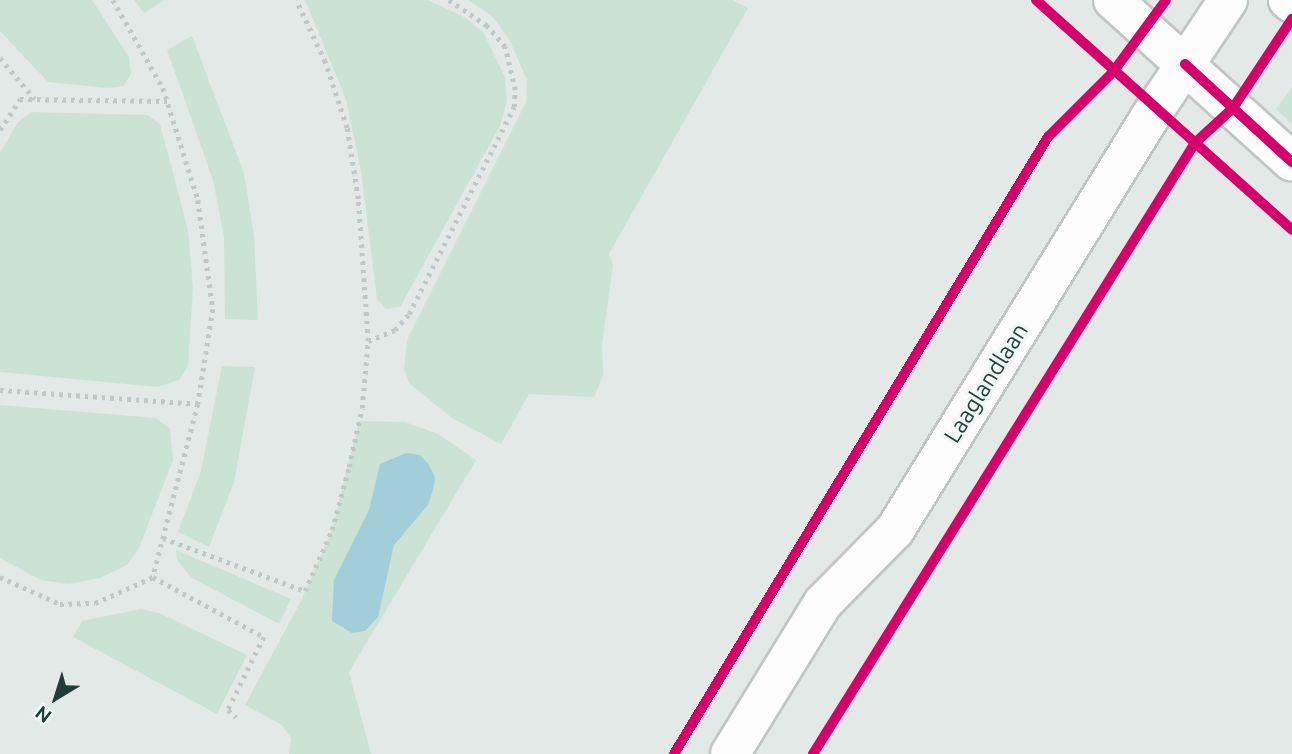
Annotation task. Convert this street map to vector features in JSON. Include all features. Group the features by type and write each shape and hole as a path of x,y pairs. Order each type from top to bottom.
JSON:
{"street":[{"path":"1113,0 1292,162"},
{"name":"Laaglandlaan","path":"730,754 823,603 895,530 1185,64 1228,0"}],"path":[{"path":"113,0 167,101 198,200 213,309 198,404 153,577"},
{"path":"163,538 305,591 332,530 349,467 362,408 368,341 366,274 347,128 326,62 296,0"},
{"path":"368,341 395,330 409,314 514,107 515,90 505,47 487,26 448,0"},
{"path":"0,58 36,99"},
{"path":"0,130 20,99 167,101"},
{"path":"0,390 198,404"},
{"path":"0,577 60,604 95,603 153,577"},
{"path":"153,577 264,637 228,710 236,717"}],"green space":[{"path":"0,0 92,0 129,57 131,74 123,86 109,88 48,82 0,31"},
{"path":"134,0 165,0 144,13"},
{"path":"305,0 428,0 466,18 483,32 505,77 507,100 500,126 400,307 386,309 377,299 361,171 346,99"},
{"path":"468,0 732,0 748,8 609,254 613,265 602,344 603,375 594,397 529,394 501,444 452,418 409,383 404,369 407,340 526,102 527,80 509,39 492,16"},
{"path":"192,36 244,173 254,235 258,320 225,319 224,237 213,180 167,50"},
{"path":"1292,87 1292,124 1276,109"},
{"path":"31,112 147,115 160,124 188,230 193,288 188,366 179,380 158,387 0,372 0,153 18,122"},
{"path":"222,366 255,367 234,482 209,547 178,532 201,471"},
{"path":"0,405 156,418 170,429 173,460 139,548 127,565 100,578 69,584 41,580 0,558"},
{"path":"359,421 405,422 438,434 476,460 349,672 371,754 289,754 291,738 282,725 245,705 301,601 332,530"},
{"path":"176,550 291,599 279,624 192,578 177,560"},
{"path":"141,609 159,613 247,655 217,714 73,637 82,621"}],"water":[{"path":"406,453 420,455 429,465 435,477 433,490 428,505 394,545 378,617 365,631 352,633 332,621 334,580 369,510 380,464"}],"cycle path":[{"path":"1036,0 1292,230"},
{"path":"674,754 1048,137 1113,72 1166,0"},
{"path":"813,754 1195,143 1233,108 1292,19"},
{"path":"1185,64 1292,162"}]}
